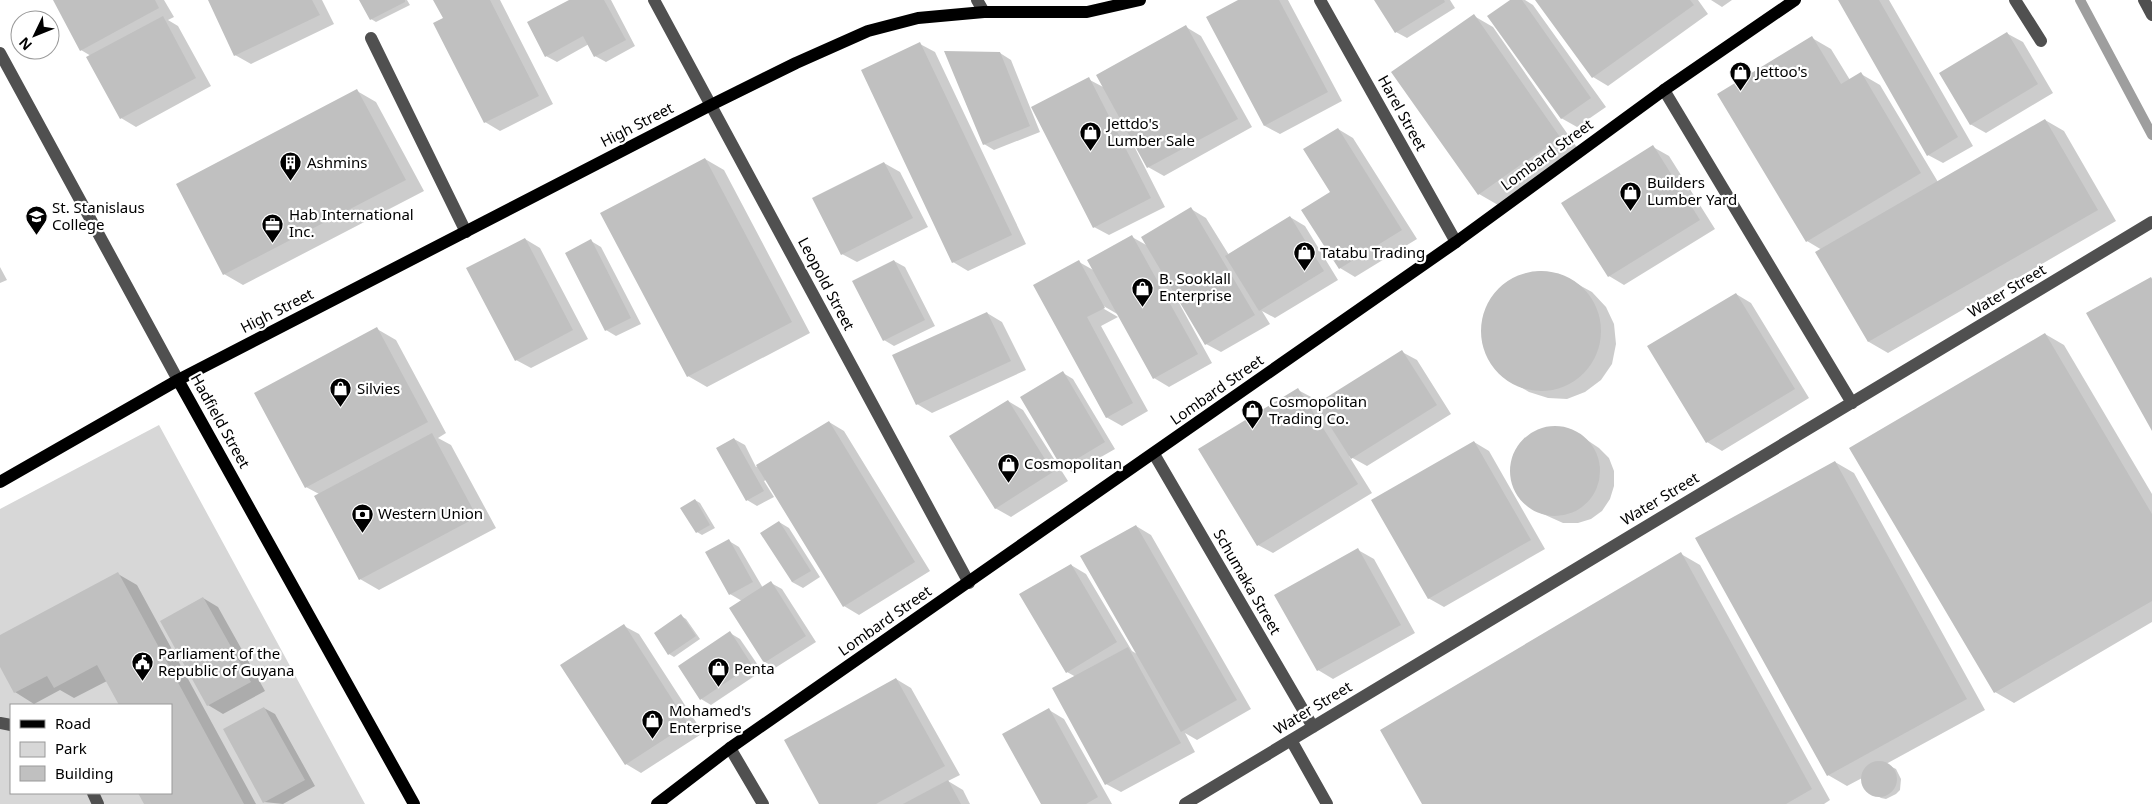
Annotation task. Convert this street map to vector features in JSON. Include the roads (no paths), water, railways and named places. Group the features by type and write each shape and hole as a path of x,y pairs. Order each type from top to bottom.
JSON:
{"main road":[{"name":"High Street","path":"0,482 178,380 711,105 796,63 868,31 918,18 984,12 1087,12 1140,0"},
{"name":"Lombard Street","path":"657,804 730,748 1456,242 1664,90 1795,0"},
{"name":"Hadfield Street","path":"178,380 414,804"}],"street":[{"name":"Leopold Street","path":"654,0 969,583"},
{"path":"977,0 984,12"},
{"name":"Harel Street","path":"1320,0 1456,242"},
{"path":"2015,0 2041,41"},
{"path":"2144,0 2152,15"},
{"path":"371,38 466,232"},
{"name":"Hadfield Street","path":"0,53 178,380"},
{"path":"1664,90 1852,403"},
{"name":"Water Street","path":"1185,804 2152,222"},
{"name":"Schumaka Street","path":"1154,454 1313,727"},
{"path":"1291,740 1327,804"},
{"path":"730,748 762,804"}],"waterway":[{"path":"2080,0 2152,135"}],"place":[{"name":"Jettoo's","path":"1740,91"},
{"name":"Jettdo's Lumber Sale","path":"1091,152"},
{"name":"Ashmins","path":"291,182"},
{"name":"Builders Lumber Yard","path":"1631,211"},
{"name":"St. Stanislaus College","path":"36,236"},
{"name":"Hab International Inc.","path":"273,243"},
{"name":"Tatabu Trading","path":"1304,272"},
{"name":"B. Sooklall Enterprise","path":"1143,307"},
{"name":"Silvies","path":"341,408"},
{"name":"Cosmopolitan Trading Co.","path":"1253,430"},
{"name":"Cosmopolitan","path":"1008,483"},
{"name":"Western Union","path":"362,533"},
{"name":"Parliament of the Republic of Guyana","path":"142,682"},
{"name":"Penta","path":"718,688"},
{"name":"Mohamed's Enterprise","path":"653,739"}]}
